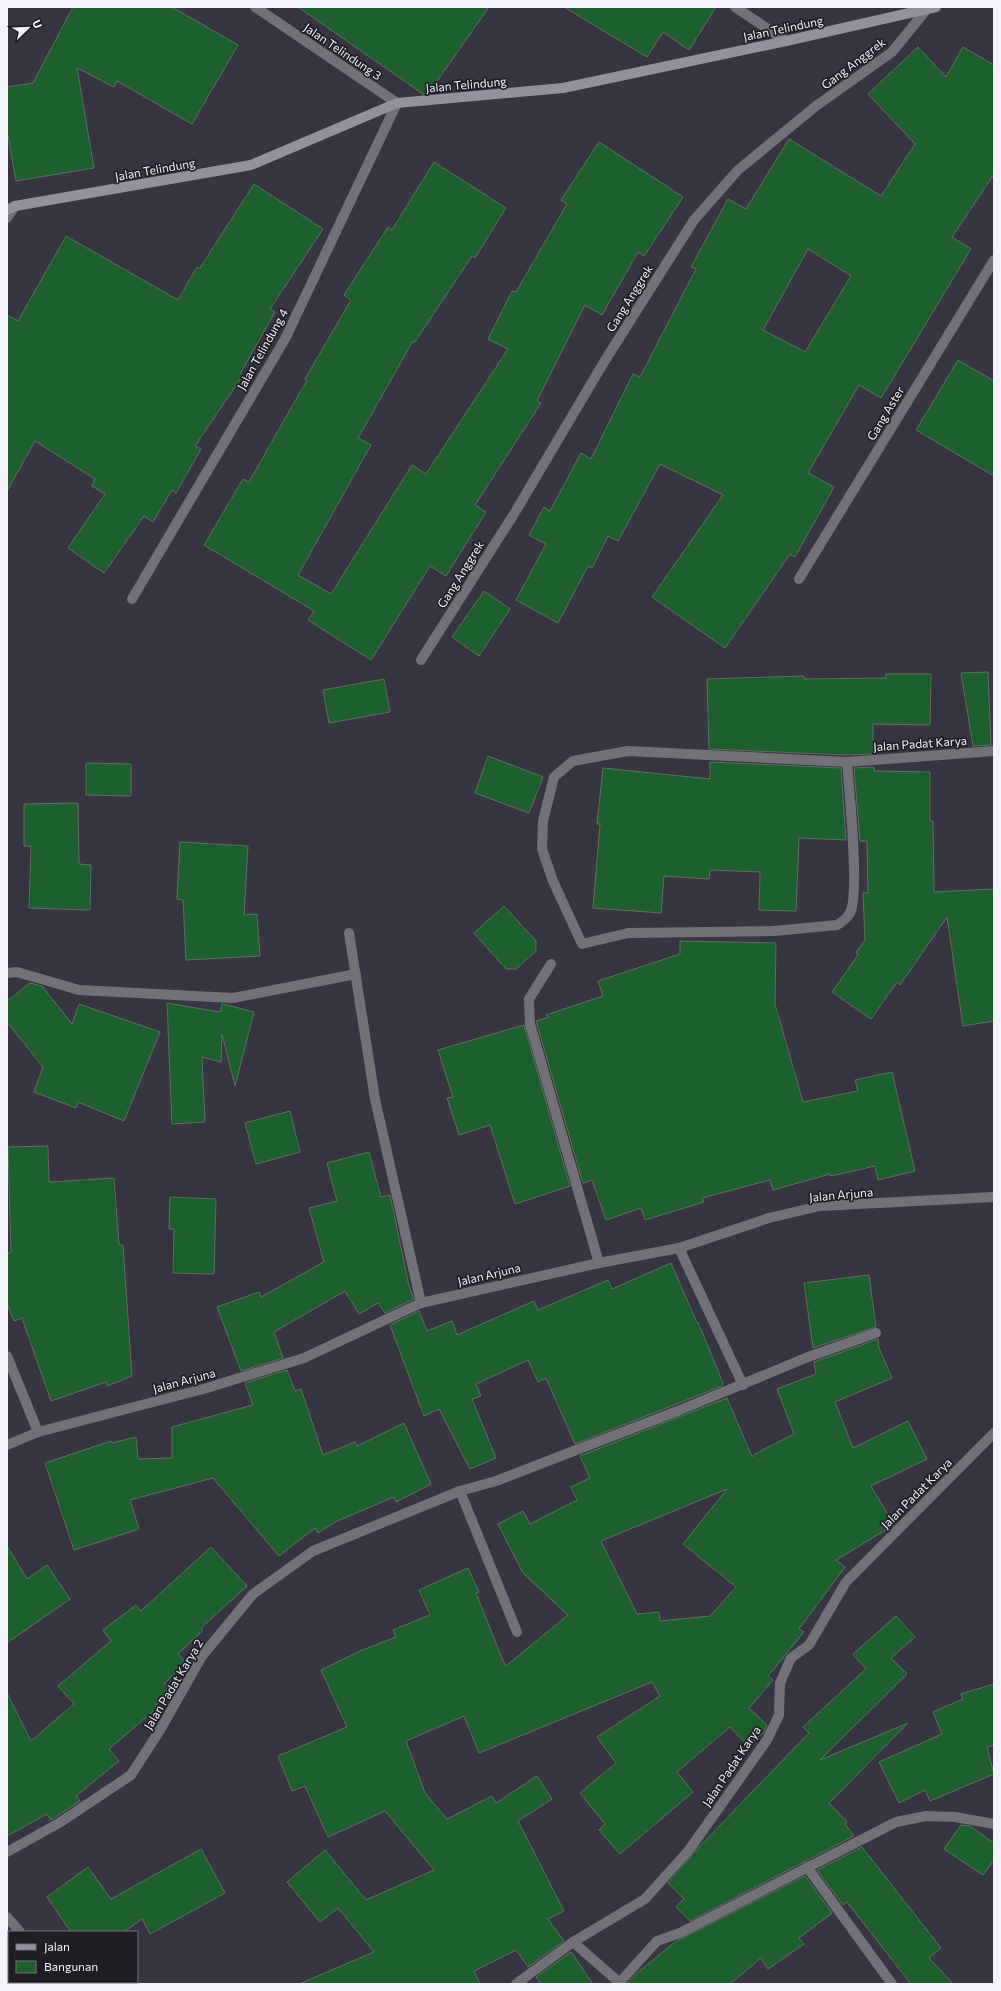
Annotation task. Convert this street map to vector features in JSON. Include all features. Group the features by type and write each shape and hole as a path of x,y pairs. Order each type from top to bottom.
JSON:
{"main road":[{"name":"Jalan Telindung","path":"11,208 252,165 397,103 563,88 786,41 931,8"}],"street":[{"name":"Jalan Telindung 3","path":"255,7 397,103"},
{"path":"735,7 786,41"},
{"name":"Gang Anggrek","path":"421,660 514,514 604,362 694,220 744,165 816,106 892,52 931,8"},
{"name":"Jalan Telindung 4","path":"132,599 285,340 397,103"},
{"path":"7,218 11,208"},
{"name":"Gang Aster","path":"799,579 994,260"},
{"name":"Jalan Padat Karya","path":"847,762 854,888 851,912 843,921 837,925 774,930 628,933 582,944 553,881 542,848 543,821 554,777 573,761 628,751 847,762 994,750"},
{"path":"349,933 375,1099 421,1303"},
{"path":"551,964 529,999 530,1024 599,1263"},
{"path":"7,973 16,972 79,990 233,998 356,974"},
{"name":"Jalan Arjuna","path":"7,1445 38,1432 207,1388 304,1358 421,1303 599,1263 679,1248 768,1218 820,1206 994,1197"},
{"path":"679,1248 743,1385"},
{"name":"Jalan Padat Karya 2","path":"7,1852 59,1823 132,1776 202,1656 253,1594 313,1551 460,1491 496,1480 743,1385 808,1357 876,1333"},
{"path":"7,1356 38,1432"},
{"name":"Jalan Padat Karya","path":"516,1984 573,1942 645,1899 689,1850 768,1740 779,1715 780,1683 791,1658 809,1645 846,1582 994,1433"},
{"path":"460,1491 517,1632"},
{"path":"573,1942 620,1983 657,1941 680,1933 896,1822 926,1816 955,1817 994,1824"},
{"path":"807,1867 892,1984"},
{"path":"7,1917 19,1931"}],"building":[{"path":"73,7 172,7 238,45 192,124 117,81 114,87 77,68 94,168 16,181 7,130 7,87 33,83"},
{"path":"298,7 489,7 428,94 423,94"},
{"path":"564,7 716,7 689,50 663,32 647,57"},
{"path":"918,47 946,77 963,47 994,65 994,174 952,237 971,249 881,398 859,385 808,473 834,487 795,557 790,554 725,648 652,597 723,495 660,464 618,541 608,536 592,568 588,566 558,623 516,600 546,544 529,535 544,507 550,511 581,453 591,459 633,374 640,377 696,269 691,267 728,199 746,209 789,139 881,196 915,144 868,94","holes":["808,249 851,276 805,352 763,330"]},
{"path":"599,142 683,197 644,256 638,252 602,315 585,305 537,401 541,403 475,505 486,512 446,576 430,566 371,660 308,620 314,611 204,545 243,479 249,482 307,380 305,379 351,300 344,295 388,227 392,230 434,162 506,208 475,258 472,256 415,342 413,341 358,438 371,445 298,575 331,594 412,465 426,474 508,349 488,339 512,291 516,292 567,204 561,200"},
{"path":"254,184 323,229 270,309 275,312 240,374 243,375 195,446 201,449 176,493 172,490 153,522 144,516 104,573 68,548 105,494 92,486 95,479 35,441 7,491 7,315 18,321 66,236 178,300 197,267 200,268"},
{"path":"958,360 994,381 994,476 916,430"},
{"path":"484,591 510,609 479,656 452,637"},
{"path":"988,672 991,745 973,746 961,673"},
{"path":"886,674 931,674 930,725 873,724 873,754 847,755 709,749 707,679 804,676 804,679 886,678"},
{"path":"384,679 390,712 329,723 323,690"},
{"path":"488,756 543,777 529,813 475,793"},
{"path":"710,762 841,768 846,840 799,838 796,911 759,910 760,872 710,870 709,879 664,876 661,913 593,908 600,824 597,824 603,768 710,779"},
{"path":"86,763 131,764 131,796 86,795"},
{"path":"874,767 874,771 930,772 930,821 933,821 934,892 994,889 994,1021 963,1026 947,917 900,985 897,982 871,1019 832,992 858,955 856,953 865,940 863,893 868,893 867,841 860,841 854,768"},
{"path":"78,803 79,864 91,865 90,910 29,908 31,846 24,846 24,804"},
{"path":"180,842 248,846 244,915 257,914 260,956 186,960 183,900 177,899"},
{"path":"504,906 536,941 536,951 516,969 506,969 474,933"},
{"path":"680,941 776,943 775,1004 803,1102 858,1091 855,1080 892,1072 915,1171 878,1180 875,1166 831,1176 830,1174 773,1190 770,1180 702,1198 704,1202 645,1220 641,1208 606,1220 592,1180 583,1183 536,1021 549,1017 546,1015 603,996 598,981 680,954"},
{"path":"30,983 42,986 72,1024 79,1004 160,1032 124,1121 78,1102 76,1108 34,1092 43,1067 7,1022 7,1001"},
{"path":"167,1003 220,1012 223,1004 254,1012 235,1086 222,1034 221,1062 202,1057 205,1122 172,1124"},
{"path":"524,1025 570,1186 515,1204 490,1125 459,1135 447,1098 453,1097 438,1050"},
{"path":"290,1111 300,1152 256,1164 245,1123"},
{"path":"48,1146 49,1182 114,1178 119,1245 123,1245 132,1376 107,1386 106,1382 51,1401 22,1318 14,1321 7,1303 7,1254 11,1252 8,1147"},
{"path":"369,1152 381,1197 390,1195 409,1286 414,1299 385,1313 378,1303 359,1314 345,1291 274,1332 283,1358 241,1371 217,1307 259,1292 261,1297 324,1262 309,1208 337,1201 327,1163"},
{"path":"170,1197 216,1199 214,1274 173,1273 174,1229 169,1229"},
{"path":"671,1263 697,1323 698,1322 723,1383 722,1386 575,1444 546,1378 538,1382 528,1360 476,1384 481,1396 472,1399 496,1458 470,1469 439,1409 424,1416 390,1325 419,1311 427,1331 452,1321 457,1335 534,1301 538,1310 608,1280 612,1289"},
{"path":"869,1275 876,1327 813,1348 804,1283"},
{"path":"878,1339 879,1348 892,1378 835,1402 853,1448 908,1421 927,1459 871,1486 894,1525 836,1560 845,1567 799,1629 804,1632 768,1676 773,1680 749,1708 767,1725 764,1732 748,1746 730,1727 677,1772 693,1792 620,1854 599,1830 605,1824 580,1793 616,1763 597,1737 660,1696 652,1682 479,1753 464,1716 406,1741 425,1793 447,1819 492,1796 496,1803 537,1776 552,1799 518,1821 564,1911 548,1919 564,1941 528,1967 516,1950 474,1971 480,1984 299,1984 374,1952 338,1908 320,1922 287,1882 325,1850 366,1900 434,1870 385,1811 328,1837 305,1786 292,1791 278,1756 347,1727 321,1670 360,1651 396,1637 393,1630 430,1615 419,1590 468,1568 479,1592 476,1593 506,1666 568,1615 523,1573 498,1524 523,1511 530,1524 577,1500 571,1487 590,1478 580,1456 727,1398 752,1457 794,1434 777,1389 816,1374 814,1362","holes":["727,1489 683,1544 736,1587 710,1616 660,1621 659,1612 637,1614 601,1541"]},
{"path":"287,1370 295,1391 301,1389 323,1455 355,1442 357,1446 404,1423 431,1484 396,1502 394,1497 335,1522 318,1533 315,1528 279,1556 213,1478 130,1500 139,1529 74,1550 45,1463 111,1441 112,1443 136,1437 138,1459 172,1458 172,1427 253,1405 245,1383"},
{"path":"7,1546 27,1579 47,1565 70,1599 7,1643"},
{"path":"211,1547 247,1586 201,1628 203,1630 178,1654 185,1662 164,1684 171,1690 155,1706 157,1708 109,1749 119,1761 76,1796 80,1801 51,1820 47,1814 7,1836 7,1693 31,1741 74,1704 58,1686 111,1641 103,1630 136,1605 141,1611"},
{"path":"896,1616 915,1637 891,1658 907,1674 820,1760 908,1723 829,1803 847,1822 845,1824 854,1836 690,1921 676,1907 684,1899 668,1883 699,1847 809,1733 803,1727 866,1669 853,1654"},
{"path":"994,1684 994,1745 987,1747 994,1774 930,1801 925,1790 899,1803 879,1762 942,1734 933,1712 963,1699 961,1694"},
{"path":"961,1825 970,1826 994,1843 994,1860 983,1875 944,1849"},
{"path":"862,1847 941,1948 929,1958 953,1984 911,1984 847,1902 843,1905 817,1870"},
{"path":"201,1849 225,1893 150,1934 142,1919 125,1931 70,1931 47,1897 88,1867 111,1899"},
{"path":"805,1876 832,1913 799,1938 804,1944 768,1969 761,1958 730,1984 627,1984 636,1974 675,1942"},
{"path":"571,1952 593,1984 541,1984 536,1977"}]}
